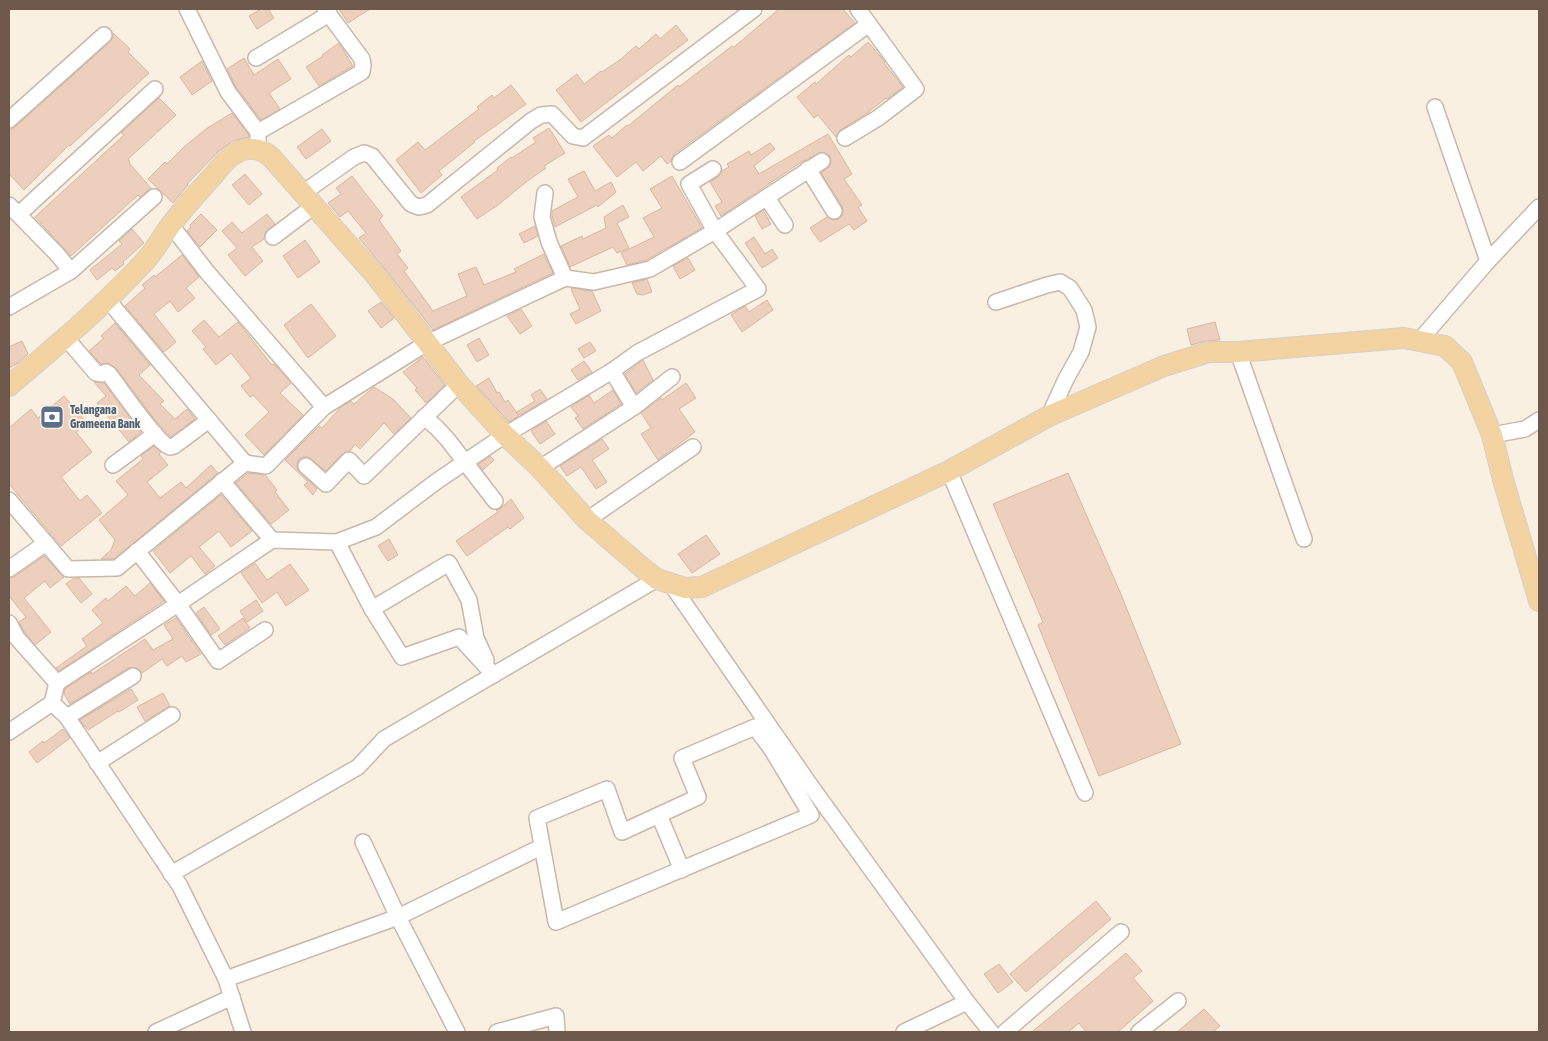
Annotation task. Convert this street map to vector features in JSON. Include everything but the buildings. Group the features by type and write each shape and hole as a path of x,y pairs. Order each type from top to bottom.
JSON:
{"main road":[{"path":"9,386 66,338 147,258 171,225 233,154 249,148 258,140 265,151 376,276 459,384 505,435 540,468 587,520 644,570 664,581 685,588 702,587 949,471 1049,416 1164,366 1209,352 1238,352 1404,338 1445,346 1462,362 1492,435 1504,483 1539,601"}],"street":[{"path":"187,9 228,92 258,140 362,72 363,65 362,59 327,11 256,58"},
{"path":"273,237 354,157 364,153 372,156 411,204 419,208 427,205 541,115 552,114 573,136 583,138 754,9"},
{"path":"845,138 884,113 916,89 858,9"},
{"path":"680,162 869,24"},
{"path":"9,120 104,35"},
{"path":"71,271 14,210 155,89"},
{"path":"1434,107 1488,261"},
{"path":"107,299 245,463 266,466 324,407 427,343 565,278 594,282 650,269 715,231 822,161"},
{"path":"9,732 52,703 57,683 272,540 337,542 376,526 505,435 612,371 637,353 758,289 715,231 689,184 713,169"},
{"path":"808,169 834,211"},
{"path":"545,193 542,217 549,242 565,278"},
{"path":"9,307 71,271 154,197"},
{"path":"767,198 785,225"},
{"path":"1420,340 1488,261 1539,207"},
{"path":"171,225 206,272 324,407"},
{"path":"996,302 1060,282 1070,288 1084,310 1088,327 1080,352 1049,416"},
{"path":"66,338 96,373 106,372 109,374 155,434 167,446 170,447 209,420"},
{"path":"1238,352 1304,539"},
{"path":"612,371 634,407"},
{"path":"540,468 634,407 672,377"},
{"path":"306,466 326,484 349,460 364,476 459,384"},
{"path":"424,417 437,428 495,500"},
{"path":"1492,435 1525,429 1539,420"},
{"path":"113,465 155,434"},
{"path":"587,520 693,447"},
{"path":"9,500 68,569 117,568 245,463"},
{"path":"949,471 1085,793"},
{"path":"222,481 272,540"},
{"path":"337,542 372,609 402,656 459,637 494,675"},
{"path":"9,569 46,543"},
{"path":"137,551 178,604 218,661 265,630"},
{"path":"372,609 449,563 469,600 476,638 494,675"},
{"path":"171,874 358,767 384,739 494,675 664,581 777,747 819,798 967,1002 991,1032"},
{"path":"9,623 17,638 57,683"},
{"path":"67,718 133,676"},
{"path":"52,703 67,718 180,886 226,979 243,1032"},
{"path":"97,763 172,716"},
{"path":"755,727 777,747 811,815 556,922 537,818 607,789 622,832 659,815 698,797 682,758 755,727"},
{"path":"659,815 682,870"},
{"path":"363,842 398,917 457,1032"},
{"path":"226,979 398,917 537,849"},
{"path":"1005,1032 1121,932"},
{"path":"156,1032 232,997"},
{"path":"1139,1032 1178,1001"},
{"path":"904,1032 967,1002"},
{"path":"497,1032 556,1016 557,1032"}],"place":[{"name":"Telangana Grameena Bank","path":"52,417"}]}
